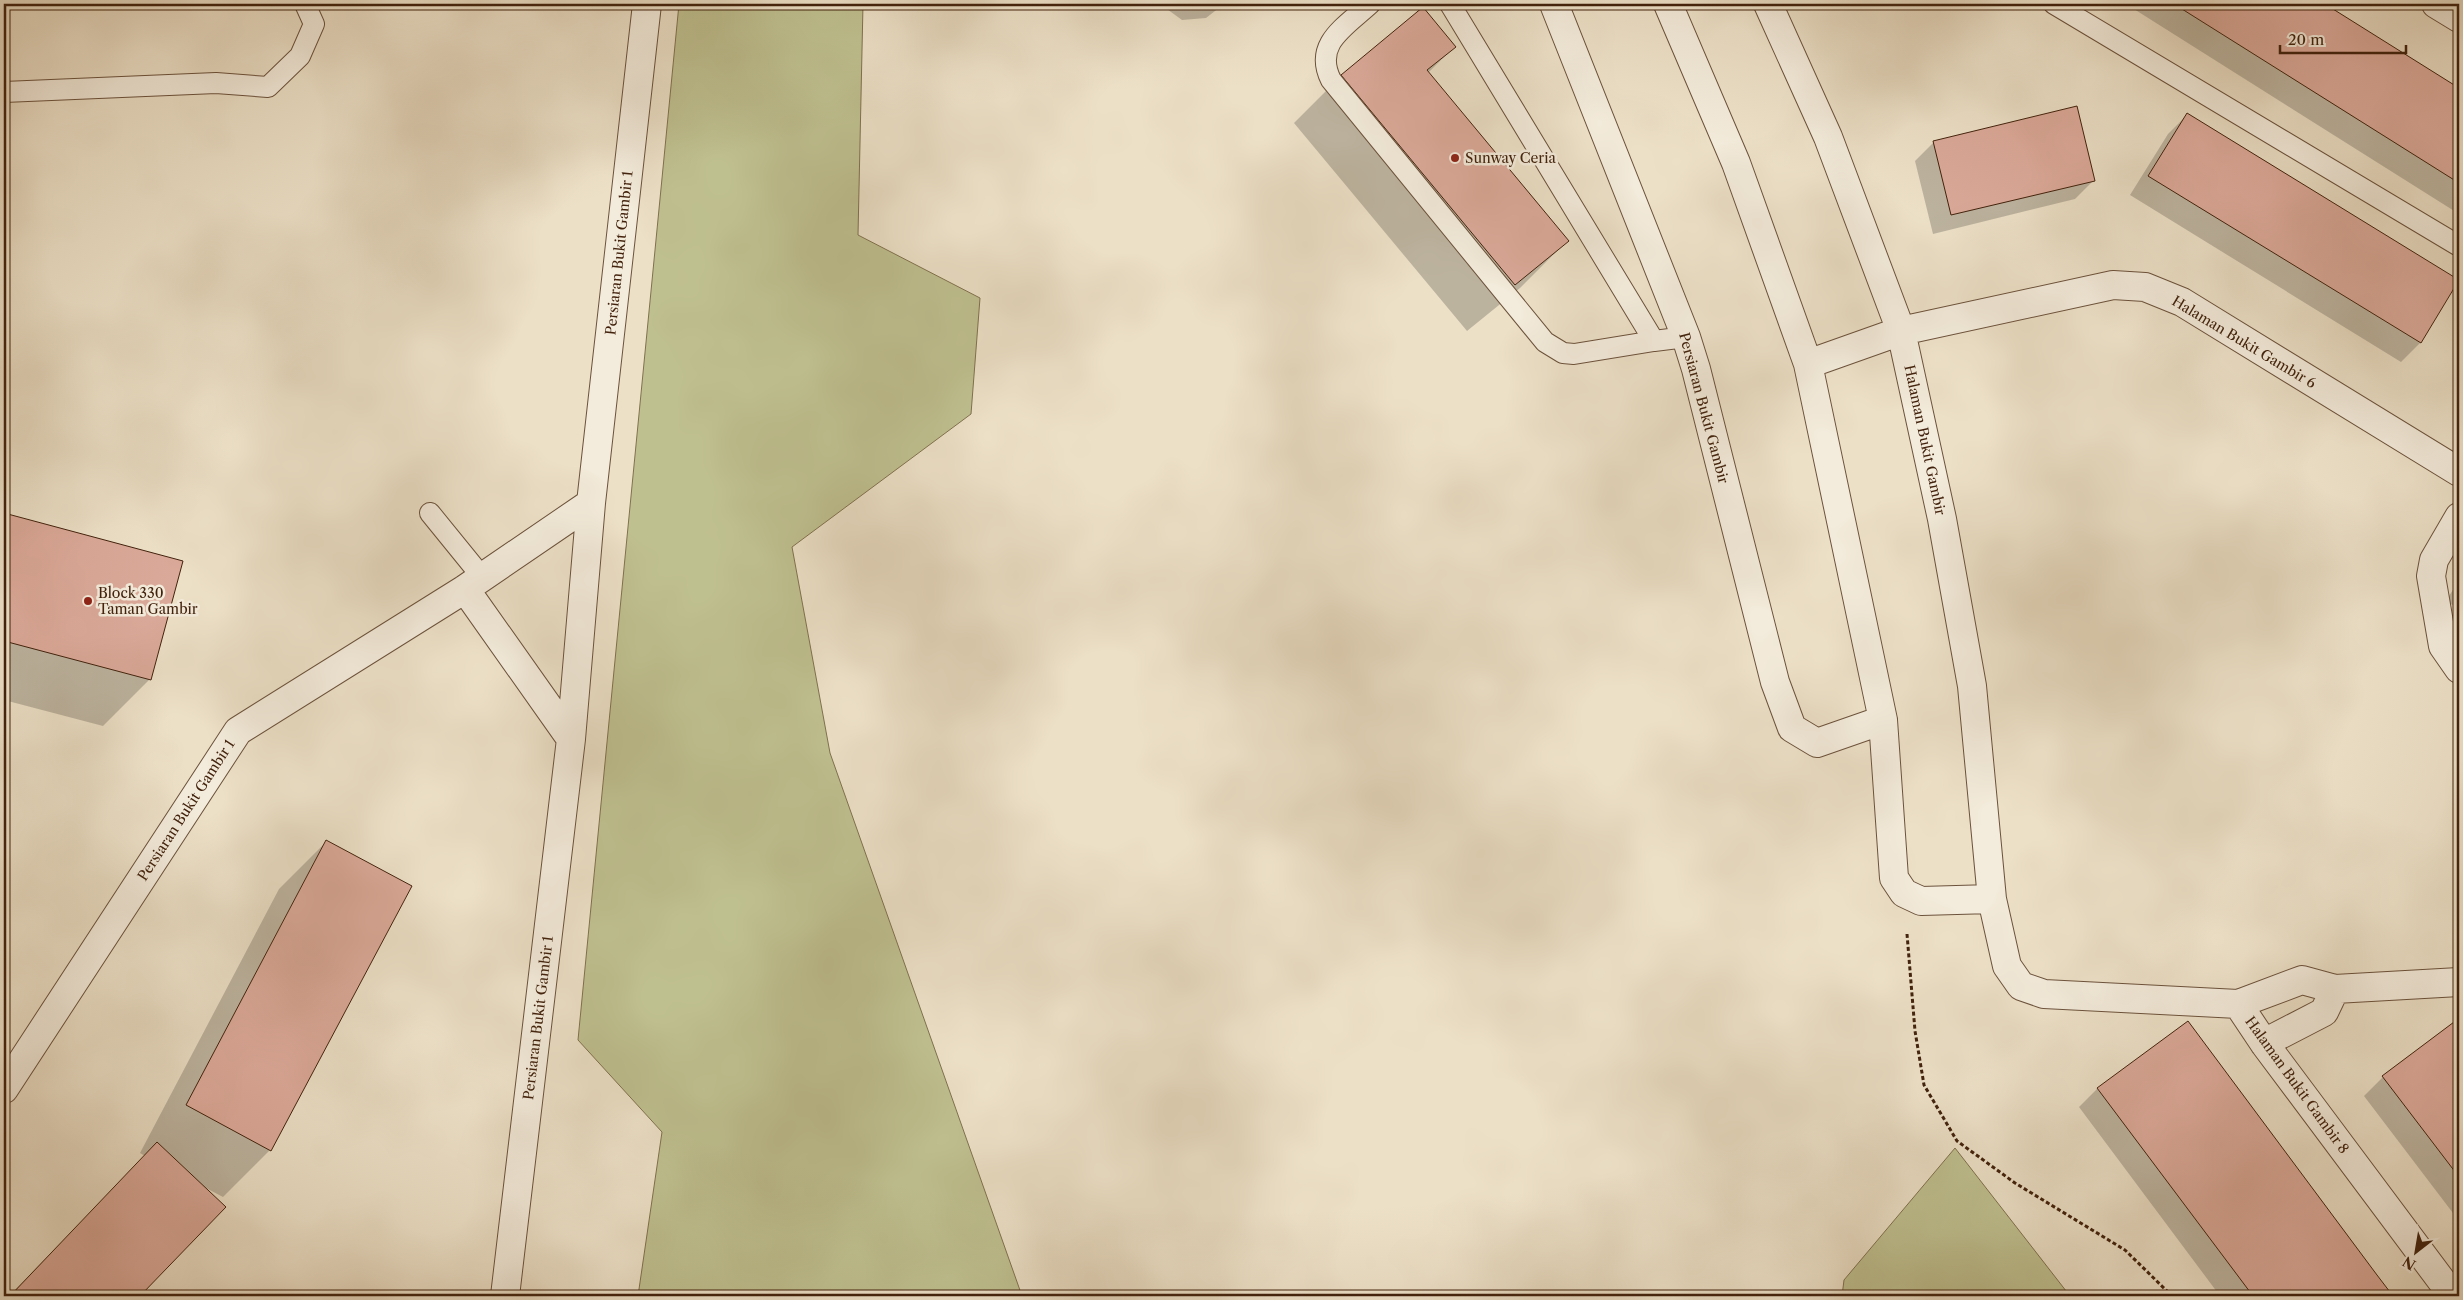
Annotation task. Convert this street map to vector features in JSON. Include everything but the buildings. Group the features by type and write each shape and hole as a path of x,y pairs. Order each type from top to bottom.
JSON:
{"street":[{"name":"Persiaran Bukit Gambir 1","path":"505,1296 571,739 591,503 647,4"},
{"name":"Persiaran Bukit Gambir","path":"1554,4 1686,337 1696,369 1775,682 1792,728 1817,743 1883,720"},
{"path":"1668,4 1736,163 1808,364 1883,720 1894,878 1904,893 1921,901 1992,899"},
{"name":"Halaman Bukit Gambir","path":"1768,4 1828,137 1900,331 1942,519 1972,686 1992,899"},
{"path":"2436,4 2459,18"},
{"name":"Halaman Bukit Gambir 6","path":"1808,364 1900,331 2113,285 2146,286 2182,302 2459,472"},
{"name":"Persiaran Bukit Gambir 1","path":"4,1089 238,731 474,583 591,503"},
{"path":"2459,517 2434,560 2431,576 2443,646 2459,669"},
{"path":"474,583 571,739"},
{"name":"Halaman Bukit Gambir 8","path":"1992,899 2007,966 2022,986 2044,994 2238,1004 2264,1042 2453,1296"},
{"path":"2238,1004 2302,980 2335,989 2459,982"},
{"path":"2264,1042 2324,1012 2335,989"}],"lane":[{"path":"4,92 216,83 268,87 300,56 314,24 305,4"},
{"path":"1370,4 1327,47 1324,58 1326,70 1331,80 1545,342 1563,353 1574,354 1686,337"},
{"path":"1450,4 1654,341"},
{"path":"2054,4 2459,246"},
{"path":"430,513 474,583"}],"path":[{"path":"1904,893 1915,1031 1924,1085 1957,1141 2016,1183 2125,1250 2172,1296"}],"green space":[{"path":"679,4 863,4 858,235 980,298 971,414 792,547 830,753 1022,1296 638,1296 662,1132 578,1040"},
{"path":"1955,1148 2070,1296 1842,1296 1844,1280"}],"place":[{"name":"Sunway Ceria","path":"1455,158"},
{"name":"Block 330 Taman Gambir","path":"88,601"}]}
